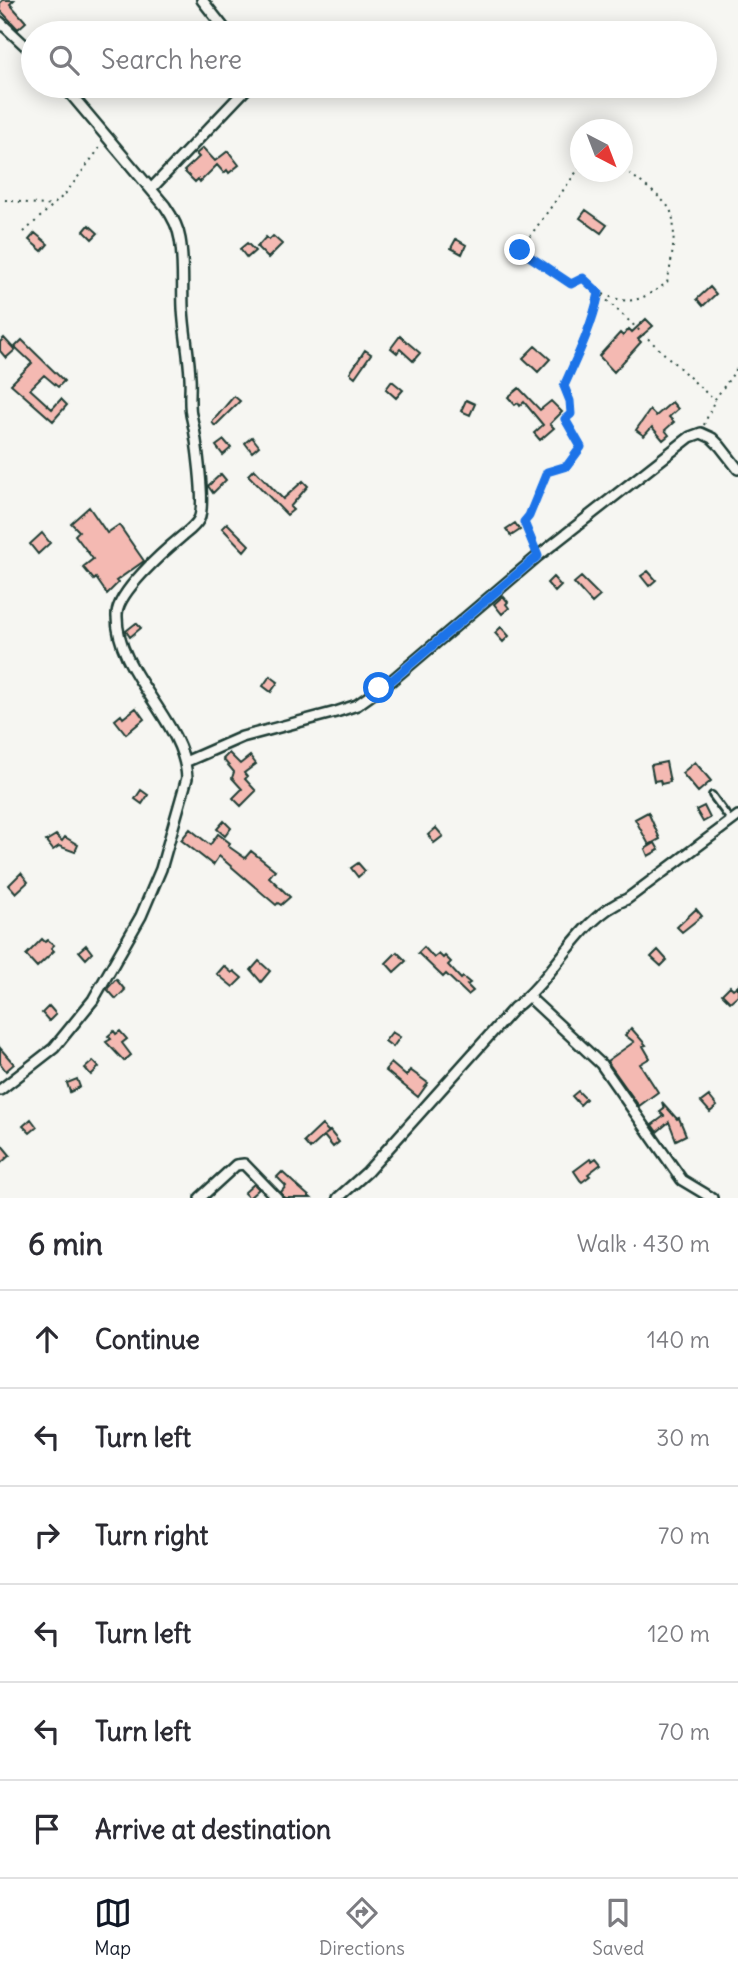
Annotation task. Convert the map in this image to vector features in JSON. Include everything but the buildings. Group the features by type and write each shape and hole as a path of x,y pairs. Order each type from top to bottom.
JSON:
{"street":[{"path":"202,0 219,21"},
{"path":"0,22 21,41"},
{"path":"0,1090 40,1060 66,1034 93,1000 130,937 160,869 187,778 185,762 175,738 123,645 117,622 118,605 132,584 192,528 200,516 198,454 191,417 189,358 183,309 181,241 172,216 74,98"},
{"path":"151,189 238,98"},
{"path":"185,762 242,737 357,705 391,681 538,556 690,437 701,433 712,438 738,469"},
{"path":"338,1198 367,1172 514,1008 529,997 597,916 612,905 627,899 735,818"},
{"path":"529,997 601,1064 682,1180 712,1198"},
{"path":"200,1198 236,1165 244,1164 277,1198"}],"lane":[{"path":"712,795 735,818"}],"path":[{"path":"24,232 65,193 107,138"},
{"path":"599,293 621,302 642,299 667,283 675,224 668,207 633,177"},
{"path":"570,181 520,250 571,284 583,278 715,401"},
{"path":"5,200 53,206"},
{"path":"538,556 524,522 547,472 567,466 581,447 565,419 571,414 570,401 564,386 582,347 599,293"},
{"path":"701,433 715,401 738,367"}],"route":[{"path":"379,688 391,681 538,556 524,522 547,472 567,466 581,447 565,419 571,414 570,401 564,386 582,347 599,293 583,278 571,284 520,250"}]}
